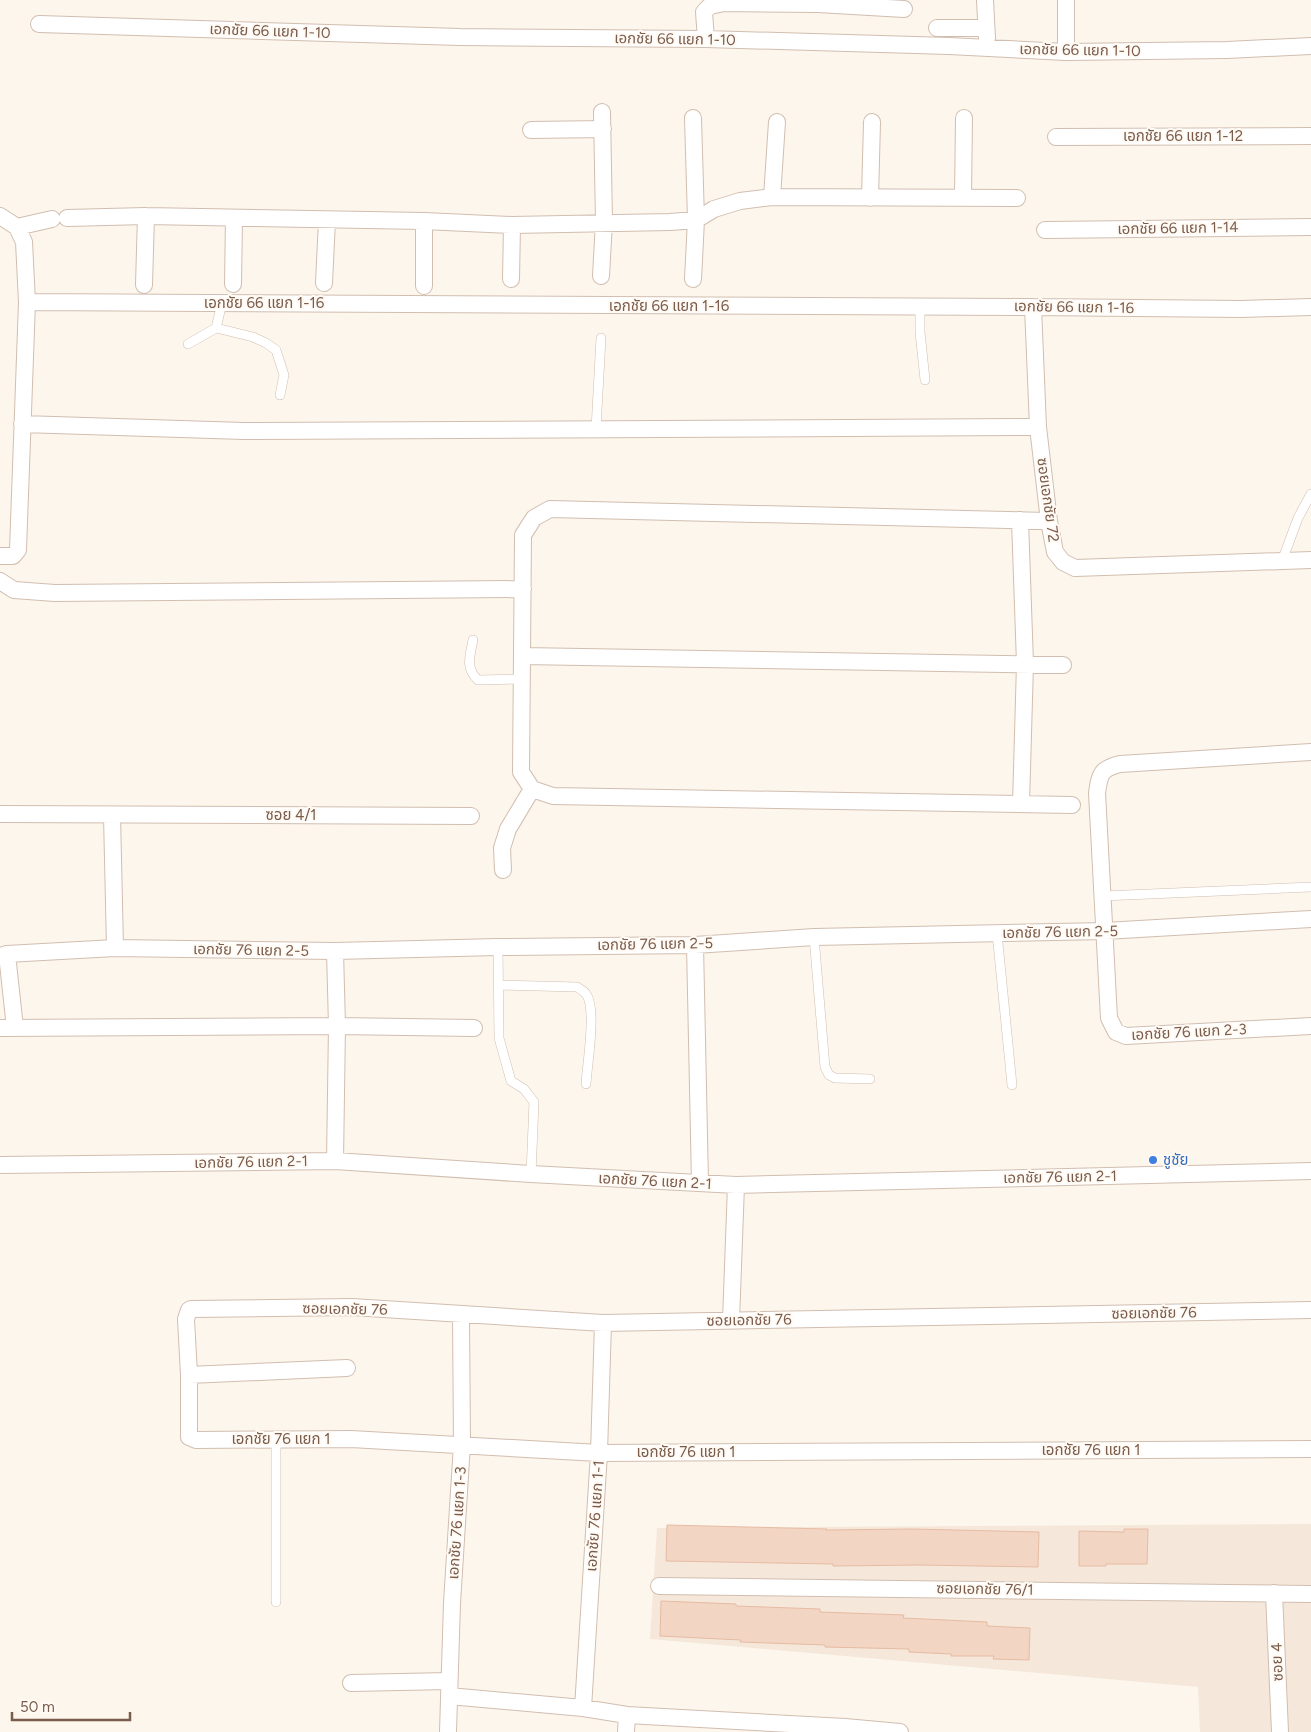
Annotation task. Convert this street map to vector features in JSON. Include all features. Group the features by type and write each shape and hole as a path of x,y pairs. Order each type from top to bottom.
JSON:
{"street":[{"path":"984,0 987,48"},
{"path":"1066,0 1066,52"},
{"path":"706,39 704,12 710,6 724,3 818,4 904,9"},
{"name":"เอกชัย 66 แยก 1-10","path":"39,24 460,38 706,39 1066,52 1218,50 1311,46"},
{"path":"937,28 986,28"},
{"path":"601,276 604,222 602,112"},
{"path":"693,118 696,220 694,279"},
{"path":"963,198 964,118"},
{"path":"772,197 777,122"},
{"path":"870,198 872,122"},
{"path":"531,130 603,128"},
{"name":"เอกชัย 66 แยก 1-12","path":"1056,137 1311,136"},
{"path":"17,227 60,218 146,216 424,221 512,225 670,222 696,220 714,209 772,197 1017,198"},
{"path":"0,216 17,227 24,242 27,302 18,550 13,556 0,556"},
{"path":"144,285 146,216"},
{"path":"233,284 234,218"},
{"path":"324,283 327,220"},
{"path":"424,221 424,286"},
{"path":"511,278 512,225"},
{"name":"เอกชัย 66 แยก 1-14","path":"1045,230 1311,227"},
{"name":"เอกชัย 66 แยก 1-16","path":"27,302 1241,309 1311,307"},
{"name":"ซอยเอกชัย 72","path":"1033,307 1038,427 1049,521 1055,552 1063,562 1075,568 1311,560"},
{"path":"22,424 244,430 1038,427"},
{"path":"1049,521 550,509 534,518 523,535 521,772 532,789 553,796 1072,805"},
{"path":"1020,520 1025,664 1021,804"},
{"path":"0,580 14,590 56,593 523,589"},
{"path":"522,656 1063,665"},
{"name":"เอกชัย 76 แยก 2-3","path":"1311,752 1120,764 1107,767 1100,775 1097,793 1104,896 1109,1018 1116,1032 1126,1036 1311,1026"},
{"path":"504,870 502,848 508,829 532,789"},
{"name":"ซอย 4/1","path":"0,814 471,816"},
{"path":"112,815 115,948"},
{"name":"เอกชัย 76 แยก 2-5","path":"4,955 115,948 335,952 498,946 695,945 814,937 1105,931 1311,919"},
{"path":"695,945 700,1183"},
{"path":"335,952 337,1026 335,1161"},
{"path":"4,955 7,1028 337,1026 474,1028"},
{"name":"เอกชัย 76 แยก 2-1","path":"0,1165 335,1161 736,1185 1311,1171"},
{"path":"732,1321 736,1185"},
{"name":"ซอยเอกชัย 76","path":"189,1310 352,1307 603,1323 1311,1310"},
{"name":"เอกชัย 76 แยก 1","path":"189,1310 186,1319 189,1375 189,1436 191,1439 350,1439 599,1453 1311,1449"},
{"name":"เอกชัย 76 แยก 1-3","path":"448,1732 462,1444 461,1314"},
{"name":"เอกชัย 76 แยก 1-1","path":"583,1708 599,1453 603,1323"},
{"path":"189,1375 347,1368"},
{"name":"ซอยเอกชัย 76/1","path":"659,1586 1311,1594"},
{"name":"ซอย 4","path":"1274,1593 1280,1732"},
{"path":"351,1683 449,1689 627,1715 900,1732"},
{"path":"626,1732 627,1715"}],"lane":[{"path":"216,328 222,303"},
{"path":"920,307 920,332 925,380"},
{"path":"188,344 216,328 253,336 266,343 276,350 284,375 280,395"},
{"path":"596,429 601,338"},
{"path":"1282,561 1298,518 1311,494"},
{"path":"473,640 469,661 472,674 478,680 522,680"},
{"path":"1104,896 1311,887"},
{"path":"998,933 1012,1085"},
{"path":"814,937 825,1067 829,1074 835,1078 870,1079"},
{"path":"498,946 499,1038 511,1080 524,1089 534,1102 532,1174"},
{"path":"499,985 577,987 586,994 590,1002 592,1016 586,1084"},
{"path":"276,1439 276,1602"}],"shaded area":[{"path":"1311,1524 1311,1732 1200,1732 1198,1687 650,1639 657,1528"}],"building":[{"path":"667,1525 826,1530 912,1529 1039,1532 1038,1567 833,1566 833,1564 666,1561"},
{"path":"1124,1529 1148,1529 1147,1564 1079,1566 1079,1531 1124,1532"},
{"path":"661,1601 820,1609 820,1612 904,1615 903,1618 987,1622 987,1626 1030,1628 1029,1660 993,1659 994,1656 951,1656 951,1654 909,1652 909,1649 825,1647 825,1645 740,1642 741,1640 660,1636"}],"place":[{"name":"ชูชัย","path":"1153,1160"}]}
